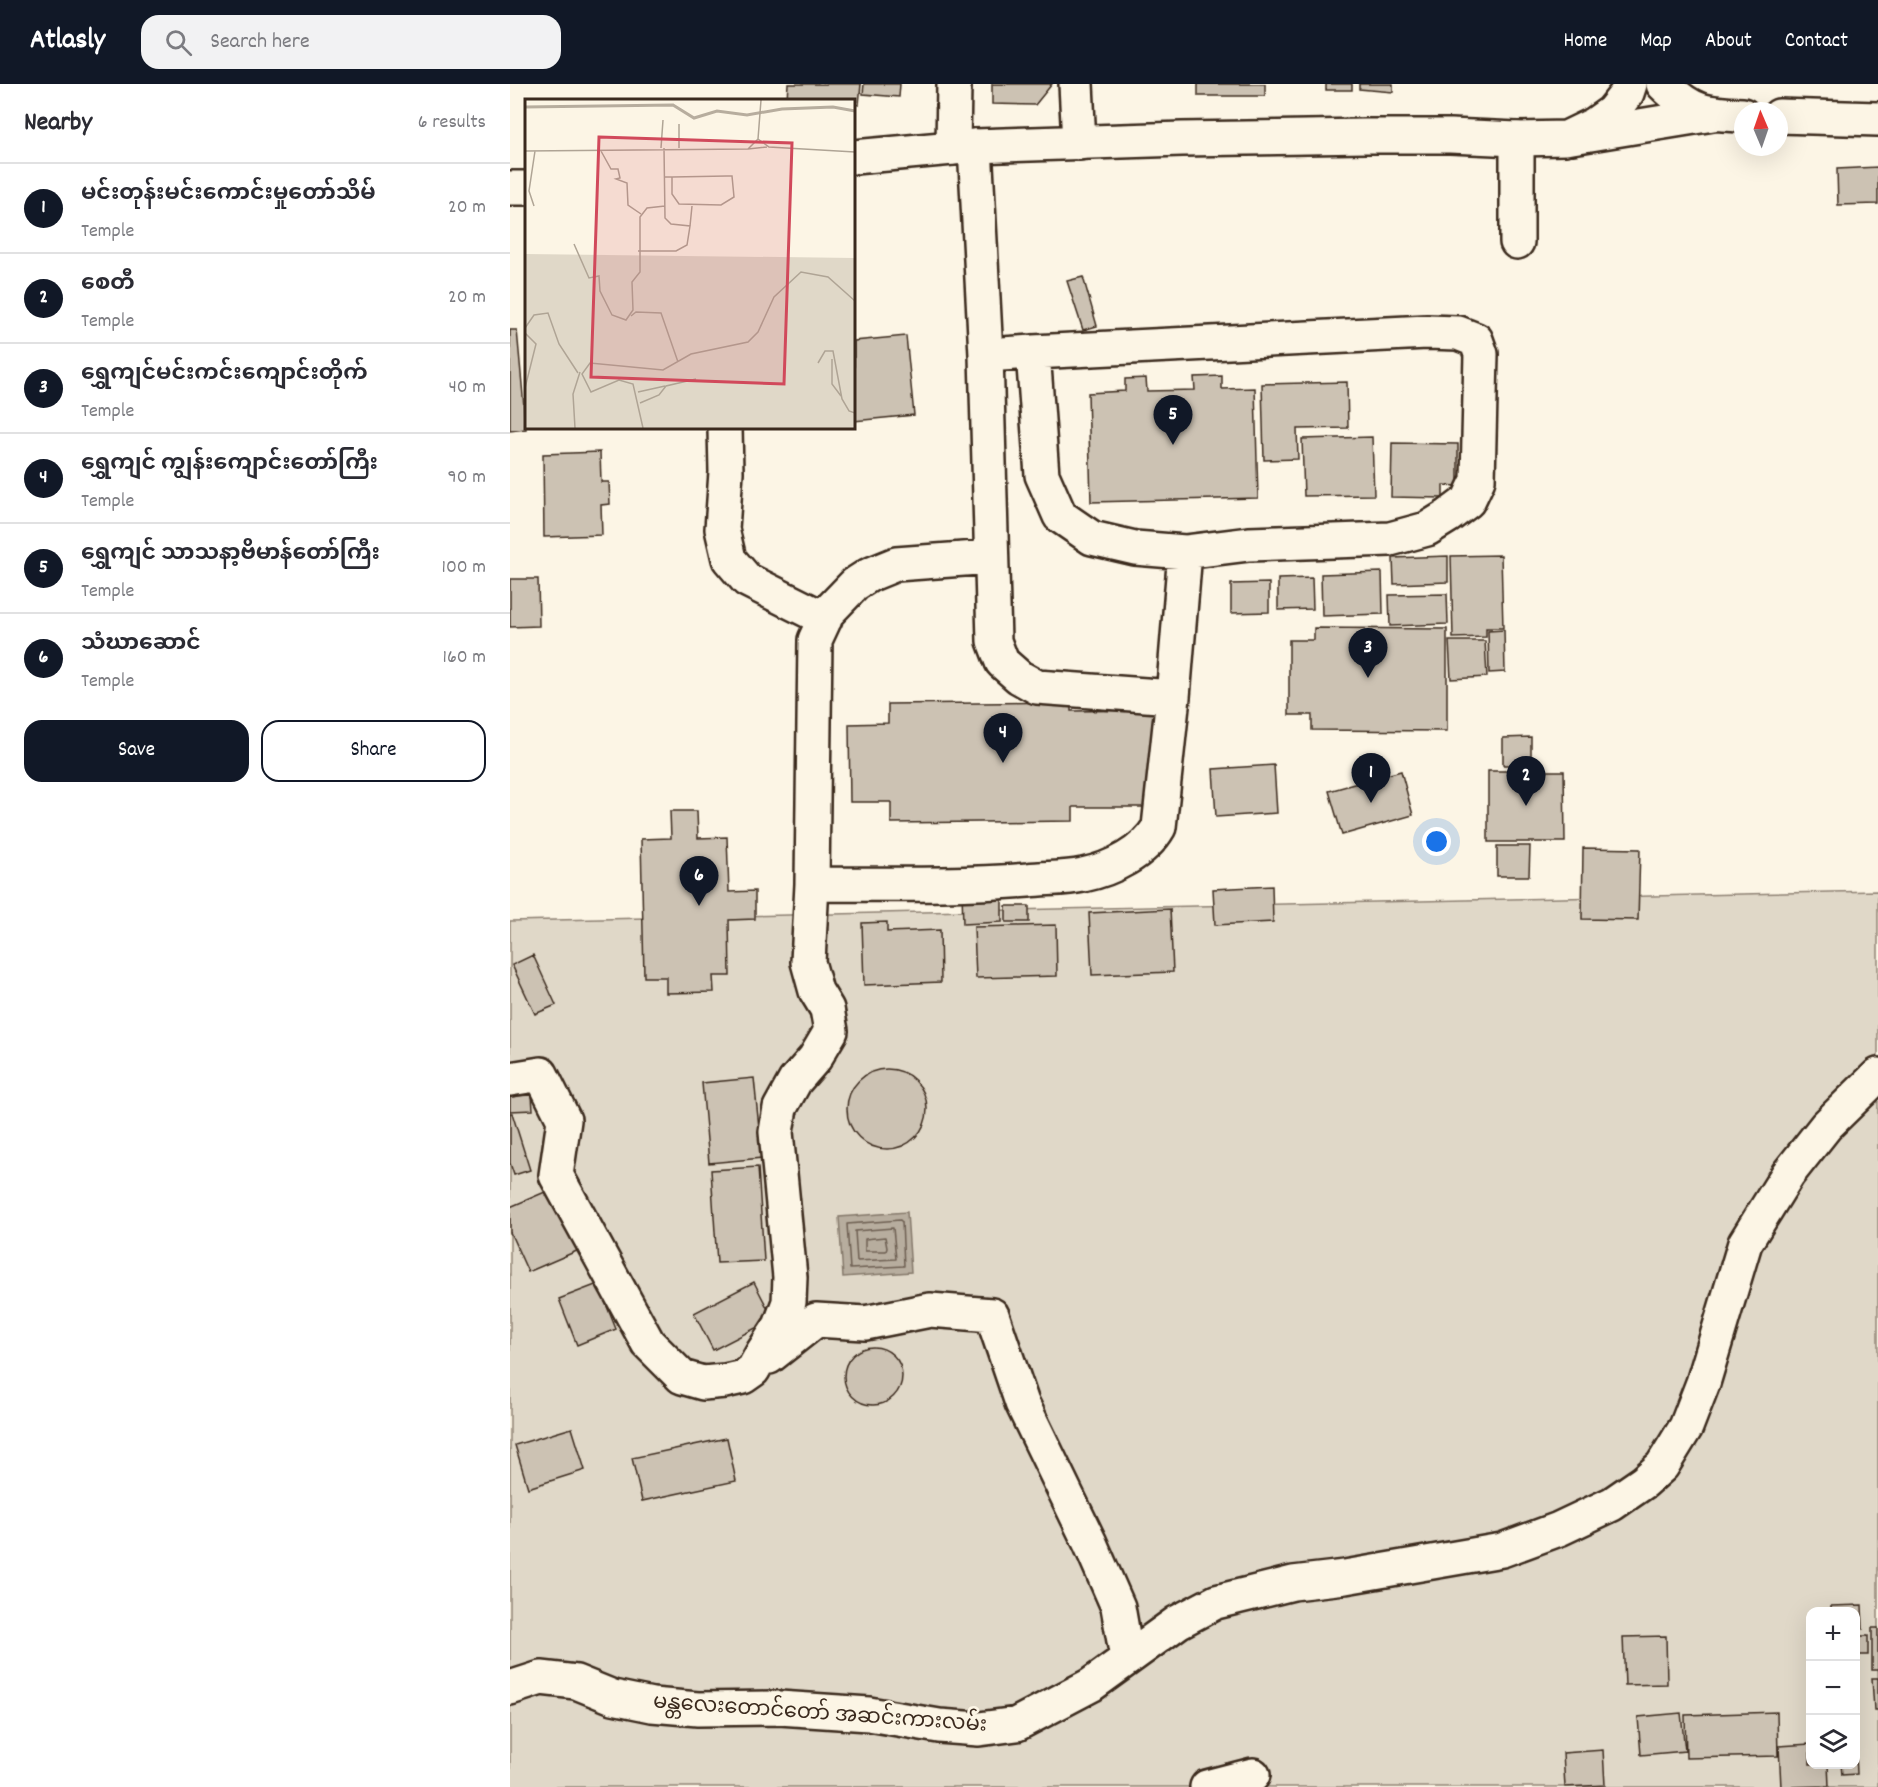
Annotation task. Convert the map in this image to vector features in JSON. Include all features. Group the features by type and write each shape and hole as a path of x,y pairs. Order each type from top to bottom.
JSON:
{"street":[{"path":"954,84 964,147 986,355 994,641 1002,662 1019,677 1037,687 1173,697"},
{"path":"1076,84 1079,143"},
{"path":"1566,138 1595,124 1612,112 1627,93 1630,84"},
{"path":"1663,84 1691,107 1728,115"},
{"path":"855,157 964,147 1079,143 1366,136 1566,138 1728,115"},
{"path":"1788,116 1878,118"},
{"path":"1516,242 1517,139"},
{"path":"986,355 1033,352 1427,332 1458,333 1476,340 1481,354 1478,480 1468,501 1448,516 1427,529 1390,539 1249,544 1185,552 1135,548 1092,538 1060,516 1042,475 1033,352"},
{"path":"725,429 726,472 722,529 729,559 747,580 825,619"},
{"path":"812,884 976,884 1084,875 1118,864 1153,838 1159,827 1185,552"},
{"path":"753,1370 780,1326 789,1302 790,1277 776,1132 780,1108 795,1081 815,1058 831,1031 827,1010 816,991 808,962 812,884 815,640 828,612 855,584 869,575 896,564 991,557"},
{"path":"510,1079 542,1074 564,1120 556,1175 648,1343 682,1377 703,1383 742,1377 816,1320 865,1323 930,1310 992,1315 1022,1403 1090,1543 1118,1607 1126,1658"},
{"name":"မန္တလေးတောင်တော် အဆင်းကားလမ်း","path":"510,1688 541,1678 576,1682 613,1697 652,1705 698,1709 779,1708 869,1714 939,1726 979,1729 1017,1724 1091,1685 1178,1622 1216,1602 1293,1583 1345,1577 1502,1551 1558,1529 1612,1504 1644,1482 1662,1466 1686,1427 1703,1383 1745,1243 1788,1174 1826,1126 1878,1075"},
{"path":"1207,1787 1253,1775"}],"shaded area":[{"path":"1878,891 1878,1787 510,1787 510,921"}],"water":[{"path":"907,1212 911,1272 843,1277 839,1217"}],"building":[{"path":"788,84 861,84 859,105 855,104 855,99 787,99"},
{"path":"864,84 900,84 899,97 863,94"},
{"path":"992,84 1052,84 1035,105 992,104"},
{"path":"1198,84 1265,84 1265,96 1198,96"},
{"path":"1326,84 1352,84 1352,90 1326,90"},
{"path":"1359,84 1393,84 1393,92 1359,89"},
{"path":"1878,167 1878,204 1838,205 1837,169"},
{"path":"1083,277 1097,326 1083,330 1067,281"},
{"path":"510,330 517,330 526,429 510,431"},
{"path":"906,336 914,415 855,421 855,341"},
{"path":"1222,376 1222,389 1255,388 1258,498 1091,502 1088,393 1125,391 1125,379 1146,378 1147,391 1195,390 1194,377"},
{"path":"1347,382 1348,428 1297,429 1298,459 1264,460 1262,384"},
{"path":"1372,437 1374,495 1304,496 1302,439"},
{"path":"1392,443 1458,444 1458,486 1443,485 1443,498 1391,497"},
{"path":"600,452 601,482 609,482 610,504 601,505 602,535 544,537 543,454"},
{"path":"1501,555 1503,628 1486,628 1486,637 1453,638 1451,556"},
{"path":"1448,556 1448,582 1394,584 1393,558"},
{"path":"1382,572 1383,614 1322,616 1321,574"},
{"path":"1312,578 1313,609 1278,610 1278,579"},
{"path":"510,579 538,579 539,626 510,627"},
{"path":"1269,583 1269,612 1231,613 1231,584"},
{"path":"1447,594 1448,624 1390,626 1389,595"},
{"path":"1314,628 1447,629 1447,731 1312,730 1312,715 1289,715 1289,640 1314,640"},
{"path":"1504,630 1505,672 1489,673 1488,631"},
{"path":"1449,641 1485,641 1487,677 1451,679"},
{"path":"1071,702 1071,711 1156,710 1156,807 1073,807 1073,821 891,823 891,802 850,802 849,724 888,723 888,704"},
{"path":"1531,737 1531,765 1503,765 1503,738"},
{"path":"1274,765 1277,813 1216,817 1213,769"},
{"path":"1401,771 1413,815 1342,835 1329,791"},
{"path":"1488,771 1564,771 1565,842 1488,842"},
{"path":"670,811 697,811 698,838 727,837 729,892 755,891 755,919 729,920 730,976 713,976 714,992 666,993 666,977 644,977 641,839 671,838"},
{"path":"1497,846 1530,846 1529,876 1497,876"},
{"path":"1583,848 1640,849 1638,920 1582,919"},
{"path":"1272,886 1273,922 1215,925 1213,889"},
{"path":"1002,891 1002,922 963,924 962,893"},
{"path":"1006,906 1029,906 1029,922 1006,922"},
{"path":"1170,909 1173,972 1092,975 1089,913"},
{"path":"887,922 887,932 940,930 941,982 864,985 862,923"},
{"path":"1056,925 1057,976 976,978 974,927"},
{"path":"533,955 556,1005 535,1014 512,965"},
{"path":"887,1069 902,1072 915,1081 924,1094 927,1109 924,1124 915,1137 902,1146 887,1149 872,1146 859,1137 850,1124 847,1109 850,1094 859,1081 872,1072"},
{"path":"754,1078 762,1158 709,1163 702,1083"},
{"path":"532,1095 533,1110 510,1111 510,1096"},
{"path":"510,1113 512,1113 530,1170 514,1175 510,1163"},
{"path":"758,1167 764,1261 717,1263 711,1170"},
{"path":"552,1189 579,1250 528,1272 510,1232 510,1207"},
{"path":"754,1282 773,1319 713,1350 694,1313"},
{"path":"598,1284 616,1329 577,1345 559,1299"},
{"path":"867,1347 879,1347 894,1355 902,1370 902,1382 894,1397 879,1405 867,1405 852,1397 844,1382 844,1370 852,1355"},
{"path":"572,1428 585,1470 528,1488 515,1445"},
{"path":"727,1438 736,1481 642,1501 632,1458"},
{"path":"1862,1605 1863,1629 1860,1629 1860,1607 1831,1606"},
{"path":"1872,1628 1878,1628 1878,1670 1872,1670"},
{"path":"1666,1636 1667,1684 1625,1685 1623,1637"},
{"path":"1860,1636 1868,1636 1868,1655 1860,1655"},
{"path":"1872,1678 1878,1678 1878,1710 1874,1710"},
{"path":"1777,1712 1778,1756 1686,1758 1685,1715"},
{"path":"1681,1713 1685,1751 1641,1755 1638,1717"},
{"path":"1806,1744 1806,1769 1828,1769 1829,1786 1781,1787 1779,1746"},
{"path":"1603,1750 1605,1785 1565,1787 1563,1753"},
{"path":"1841,1769 1857,1769 1857,1774 1842,1775"}],"place":[{"name":"ရွှေကျင် သာသနာ့ဗိမာန်တော်ကြီး","path":"1173,445"},
{"name":"ရွှေကျင်မင်းကင်းကျောင်းတိုက်","path":"1368,678"},
{"name":"ရွှေကျင် ကျွန်းကျောင်းတော်ကြီး","path":"1003,763"},
{"name":"မင်းတုန်းမင်းကောင်းမှုတော်သိမ်","path":"1371,803"},
{"name":"စေတီ","path":"1526,806"},
{"name":"သံဃာဆောင်","path":"699,906"}]}
